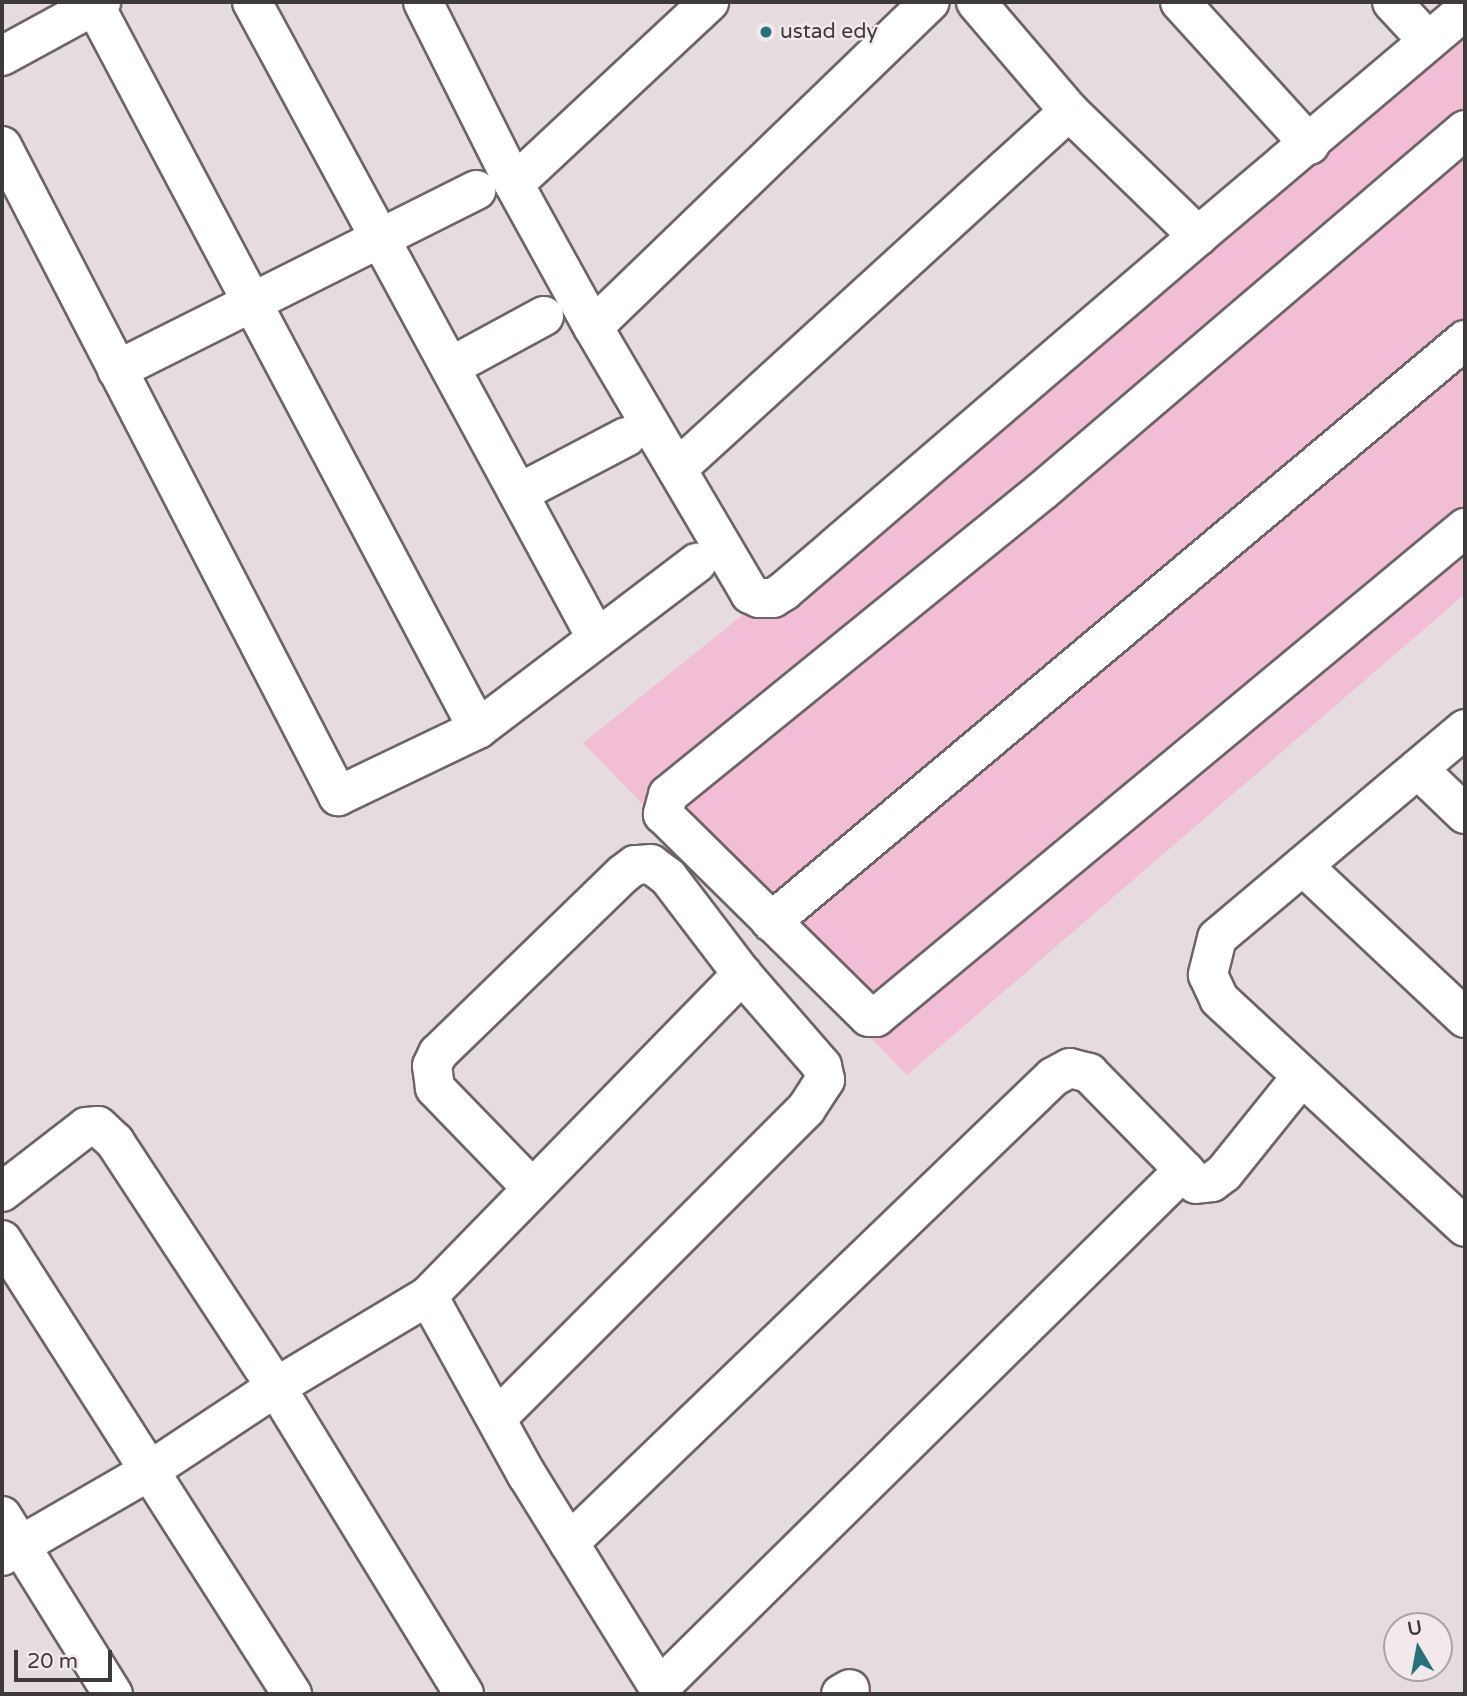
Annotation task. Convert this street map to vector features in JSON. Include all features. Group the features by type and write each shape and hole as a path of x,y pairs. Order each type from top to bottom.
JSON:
{"street":[{"path":"252,2 597,639"},
{"path":"423,2 496,187 593,327 750,594 773,598 1198,236 1310,145 1465,10"},
{"path":"117,370 249,303 496,187 709,2"},
{"path":"593,327 930,2"},
{"path":"976,2 1069,111 1198,236"},
{"path":"1180,2 1310,145"},
{"path":"1392,2 1428,41"},
{"path":"2,56 99,5 249,303 478,729"},
{"path":"677,468 1069,111"},
{"path":"1465,130 1042,491 668,795 663,814 869,1017 886,1012 1465,528"},
{"path":"2,146 338,796 478,729 698,563"},
{"path":"450,367 544,316"},
{"path":"771,922 1465,340"},
{"path":"519,493 626,437"},
{"path":"1462,1215 1302,1076 1219,999 1208,975 1217,938 1465,729"},
{"path":"1418,769 1465,814"},
{"path":"497,1418 818,1096 825,1080 822,1066 742,974 668,877 650,864 635,865 438,1053 432,1066 435,1088 532,1188"},
{"path":"1303,866 1465,1018"},
{"path":"113,1694 7,1540 149,1471 276,1387 428,1296 742,974"},
{"path":"569,1543 1053,1077 1070,1068 1089,1073 1196,1184 1212,1182 1224,1172 1302,1076"},
{"path":"2,1192 74,1134 98,1126 115,1142 276,1387 464,1694"},
{"path":"428,1296 569,1543 661,1691 1184,1170"},
{"path":"2,1241 292,1694"}],"shaded area":[{"path":"1465,35 1465,594 907,1075 583,743"}],"place":[{"name":"ustad edy","path":"766,32"}]}
